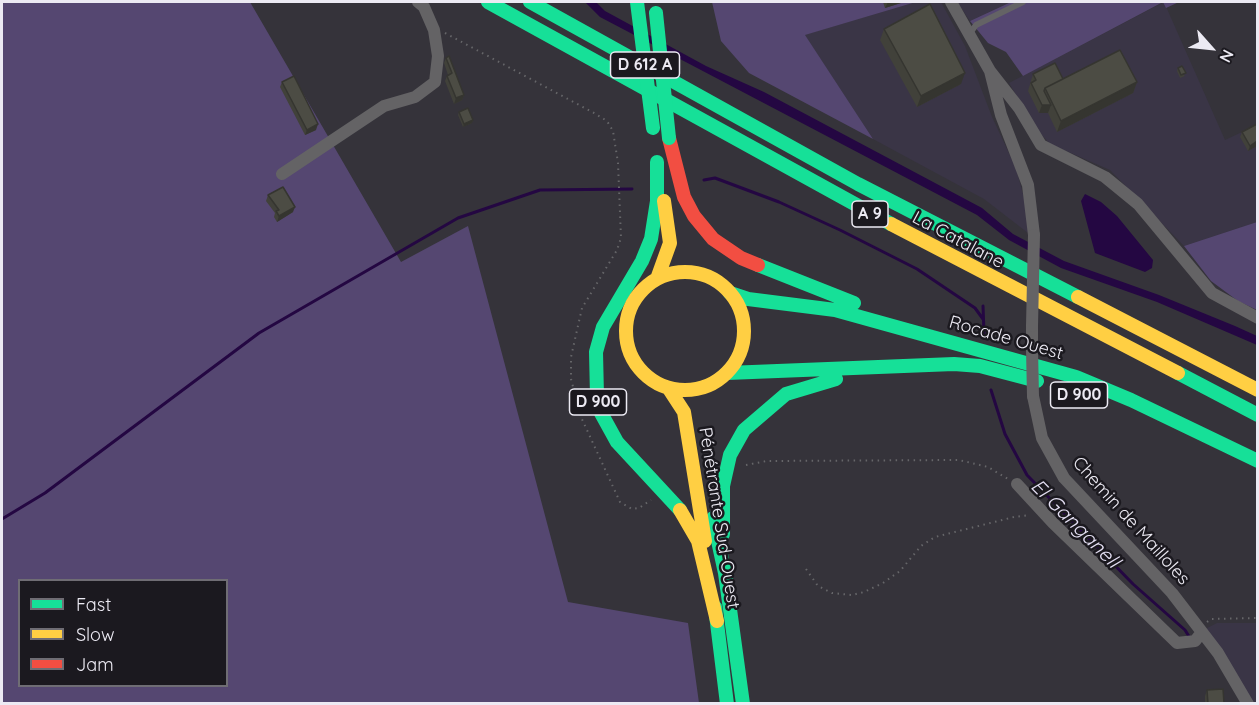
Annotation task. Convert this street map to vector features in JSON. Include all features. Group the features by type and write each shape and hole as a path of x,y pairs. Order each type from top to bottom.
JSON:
{"highway":[{"name":"La Catalane","path":"488,2 848,202 1257,415"},
{"name":"La Catalane","path":"531,2 858,184 1257,390"},
{"name":"D 612 A","path":"637,2 655,145"},
{"name":"D 612 A","path":"655,7 669,138"},
{"path":"669,138 677,233 683,251 704,275"},
{"path":"669,138 684,197 694,216 727,250 781,275 958,342"},
{"path":"655,145 670,243 657,279"},
{"name":"Pénétrante Sud-Ouest","path":"655,145 657,201 651,239 642,261 603,327 596,352 597,396 601,413 617,442 683,513 698,542 717,621"},
{"path":"669,389 657,384 637,368 631,356 625,331 627,319 634,301 646,286 657,279 680,272 704,275"},
{"name":"Rocade Ouest","path":"704,275 730,293 748,299 835,310 958,342 1076,377 1131,400 1257,461"},
{"name":"Rocade Ouest","path":"669,389 694,390 705,387 727,373 739,354 744,333 741,312 730,293"},
{"name":"Rocade Ouest","path":"727,373 945,364 980,366 1047,384"},
{"path":"725,573 723,486 730,455 744,430 786,394 810,385 886,366"},
{"path":"705,387 699,412 702,455 725,573 743,704"},
{"name":"Pénétrante Sud-Ouest","path":"669,389 684,412 689,435 727,704"}],"street":[{"path":"282,174 384,106 415,97 435,82 438,56 434,30 424,7 418,2"},
{"name":"Chemin de Mailloles","path":"951,2 990,71 1001,115 1028,185 1034,235 1033,396 1042,438 1064,478 1172,593 1202,632 1248,704"},
{"path":"990,71 1019,108 1041,145 1105,177 1138,204 1212,293 1257,318"},
{"path":"1017,484 1053,523 1177,643 1195,641 1202,632"}],"lane":[{"path":"970,33 976,25 1023,2"}],"path":[{"path":"434,30 457,37 594,112 607,121 613,130 618,163 621,238 617,250 582,308 571,357 571,379 581,417 620,502 632,509 639,508 656,497"},
{"path":"737,466 767,460 958,460 988,467 1017,484"},
{"path":"806,569 818,586 832,593 852,595 884,583 900,571 921,546 935,537 1026,514 1053,523"},
{"path":"1202,632 1204,624 1211,619 1257,618"}],"shaded area":[{"path":"2,2 250,2 401,262 468,226 568,602 688,623 699,703 2,703"},
{"path":"585,2 596,2 605,11 706,66 764,92 982,208 1013,234 1064,261 1159,295 1235,326 1257,336 1257,345 1157,302 1061,268 1009,240 977,215 600,17"},
{"path":"712,2 916,2 805,35 873,139 749,73 721,41"},
{"path":"916,2 941,2 965,46 992,117 1016,168 1027,209 1028,233 984,199 873,139 804,35"},
{"path":"957,2 1011,2 970,21"},
{"path":"1011,2 1163,2 1023,76 1006,52 988,43 970,21"},
{"path":"1163,2 1179,2 1166,8"},
{"path":"1164,2 1225,140 1257,125 1257,222 1184,246 1110,170 1050,144 1037,130 1009,83"},
{"path":"1085,194 1101,202 1117,216 1153,260 1152,268 1145,272 1095,253 1081,201"},
{"path":"1257,222 1257,310 1238,301 1211,281 1184,246"},
{"path":"1217,623 1257,623 1257,703 1253,703 1205,629"}],"building":[{"path":"930,4 965,73 921,96 884,29"},
{"path":"1120,50 1137,82 1061,121 1045,88"},
{"path":"449,56 464,95 456,98 447,76 452,73 446,58"},
{"path":"1055,63 1063,79 1045,88 1044,91 1051,105 1042,105 1031,83 1036,80 1033,74"},
{"path":"1182,66 1186,73 1181,75 1178,68"},
{"path":"294,76 318,124 307,130 282,82"},
{"path":"468,108 473,120 464,124 459,112"},
{"path":"1257,124 1257,141 1250,146 1242,132"},
{"path":"283,187 295,207 279,216 276,211 279,210 268,195"},
{"path":"1223,689 1224,703 1208,704 1207,690"}],"waterway":[{"path":"704,180 715,178 779,202 840,230 917,269 975,308 983,319"},
{"path":"2,519 45,493 259,333 458,218 540,190 632,189"},
{"name":"El Ganganell","path":"983,306 984,333"},
{"name":"El Ganganell","path":"991,390 1005,434 1027,475 1133,584 1185,630 1190,638"}],"traffic: fast":[{"path":"488,2 891,224"},
{"path":"530,2 858,184 1078,297"},
{"path":"637,2 653,128"},
{"path":"656,13 669,138"},
{"path":"657,162 657,201 651,239 642,261 603,327 596,352 597,396 601,413 617,442 680,510"},
{"path":"758,265 854,303"},
{"path":"730,293 748,299 835,310 1076,377 1131,400 1258,461"},
{"path":"727,373 954,364 980,366 1037,381"},
{"path":"1178,373 1258,415"},
{"path":"723,534 723,486 730,455 744,430 786,394 836,379"},
{"path":"713,518 725,573 743,704"},
{"path":"715,607 727,704"}],"traffic: slow":[{"path":"657,279 670,243 664,201"},
{"path":"891,224 1178,373"},
{"path":"685,272 708,276 727,289 740,308 744,331 740,354 727,373 708,386 685,390 662,386 643,373 630,354 626,331 630,308 643,289 662,276 685,272"},
{"path":"1078,297 1258,390"},
{"path":"669,389 684,412 705,541"},
{"path":"680,510 698,541 717,621"}],"traffic: jam":[{"path":"669,138 684,197 694,216 713,239 741,258 758,265"}]}
